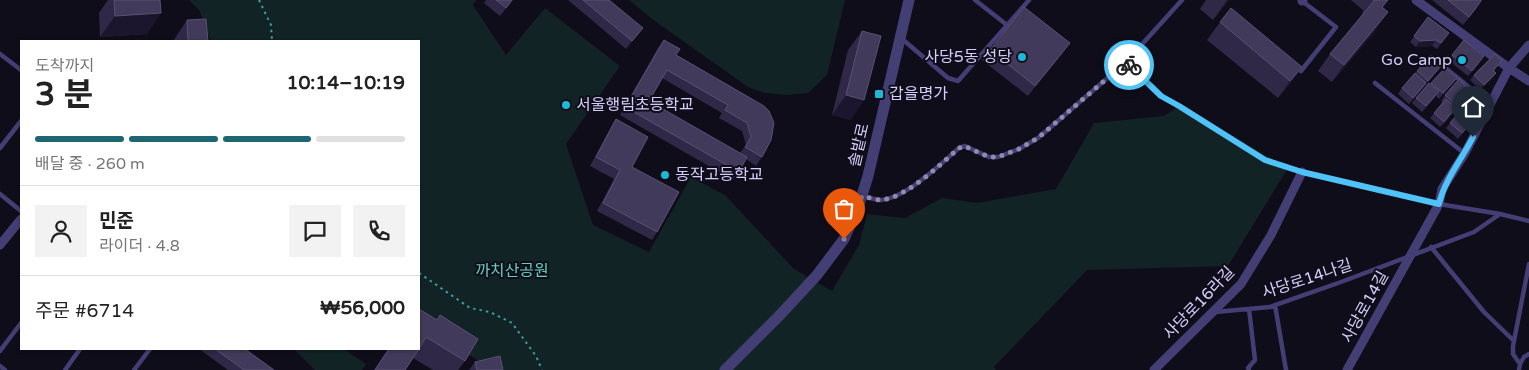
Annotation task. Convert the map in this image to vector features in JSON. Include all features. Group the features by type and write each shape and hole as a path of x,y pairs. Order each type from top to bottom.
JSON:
{"street":[{"name":"솔밭로","path":"725,370 817,275 844,239 862,196 868,176 909,0"},
{"path":"1416,0 1529,81"},
{"name":"사당로14길","path":"1347,370 1439,204 1442,189 1465,153 1509,68 1529,45"},
{"name":"사당로16라길","path":"1159,369 1241,284 1271,235 1302,172"},
{"path":"0,245 20,220"}],"lane":[{"path":"975,0 1007,25"},
{"path":"900,37 948,78 958,81 1029,0"},
{"path":"862,196 880,200 895,196 929,176 959,148 964,146 989,157 998,157 1019,149 1038,138 1126,62 1182,0"},
{"path":"1293,65 1301,71 1336,27 1302,0"},
{"path":"0,54 20,69"},
{"path":"1431,56 1490,104"},
{"path":"1126,62 1161,96 1265,160 1302,172 1439,204 1529,221"},
{"path":"1375,83 1465,153"},
{"path":"0,148 20,122"},
{"path":"0,194 20,210"},
{"path":"1409,258 1474,232 1500,214"},
{"path":"1431,248 1484,312 1514,341"},
{"name":"사당로14나길","path":"1211,313 1275,305 1409,258"},
{"path":"1520,364 1513,354 1514,341 1527,284 1529,264"},
{"path":"1275,305 1286,370"},
{"path":"1249,309 1255,360 1248,368 1249,370"},
{"path":"0,351 20,324"},
{"path":"65,370 79,350"},
{"path":"134,370 149,350"},
{"path":"1519,370 1524,357 1529,354"},
{"path":"0,366 5,370"}],"path":[{"path":"260,0 271,25 272,40"},
{"path":"420,274 470,308 490,312 512,323 536,356 542,370"}],"green space":[{"name":"까치산공원","path":"189,0 476,0 473,5 506,55 545,8 620,66 566,144 593,225 649,252 691,177 725,195 794,269 832,291 859,245 867,214 905,218 942,198 977,203 1056,189 1094,123 1164,116 1179,106 1288,168 1228,266 1087,270 994,367 996,370 491,370 420,325 420,40 211,40 199,10"},
{"path":"629,0 845,0 827,75 808,93 787,95 765,93 748,87 652,19"},
{"path":"295,350 345,350 366,364 362,370 315,370"}],"building":[{"path":"114,0 160,0 161,13 115,16"},
{"path":"496,0 512,0 506,8"},
{"path":"583,0 609,0 643,28 632,41"},
{"path":"1374,0 1388,0 1382,7 1388,12 1344,65 1330,54"},
{"path":"1448,0 1481,0 1481,1 1469,17"},
{"name":"사당5동 성당","path":"1024,7 1070,43 1035,86 990,50"},
{"path":"1231,8 1302,67 1290,81 1220,22"},
{"path":"1428,17 1449,33 1441,43 1436,40 1420,41 1414,36"},
{"path":"206,19 208,40 188,40 187,20"},
{"path":"862,31 881,36 864,100 846,95"},
{"path":"664,40 680,49 676,55 764,106 769,111 774,123 771,140 762,157 745,147 751,137 747,123 725,110 728,105 667,70 649,101 747,157 739,172 625,107"},
{"path":"1464,40 1484,56 1472,71 1452,55"},
{"path":"1495,54 1502,61 1493,70 1496,73 1484,85 1474,75"},
{"path":"1431,55 1442,65 1428,81 1417,71"},
{"path":"1445,68 1457,78 1443,93 1431,83"},
{"path":"1415,73 1426,83 1413,98 1402,88"},
{"path":"1459,79 1471,92 1459,107 1445,95"},
{"path":"1429,83 1439,91 1426,106 1416,98"},
{"path":"1474,94 1478,97 1480,104 1476,108 1478,110 1471,118 1461,109"},
{"path":"1446,99 1456,107 1444,122 1434,113"},
{"path":"1460,111 1472,122 1462,133 1450,123"},
{"path":"616,119 648,137 632,167 679,192 657,232 603,203 620,170 596,157"},
{"path":"420,310 437,320 440,315 478,339 465,361 426,337 420,347"},
{"path":"216,350 246,350 274,370 244,370"},
{"path":"388,350 418,350 405,370 375,370"},
{"path":"500,356 503,370 477,370 475,362"}],"way so far":[{"path":"844,239 862,196 880,200 895,196 929,176 959,148 964,146 989,157 998,157 1019,149 1038,138 1126,62 1129,65"}],"place":[{"name":"사당5동 성당","path":"1022,57"},
{"name":"Go Camp","path":"1462,60"},
{"name":"갑을명가","path":"879,94"},
{"name":"서울행림초등학교","path":"566,105"},
{"name":"동작고등학교","path":"665,175"}],"route":[{"path":"1129,65 1161,96 1265,160 1302,172 1439,204 1442,189 1473,137"}]}
